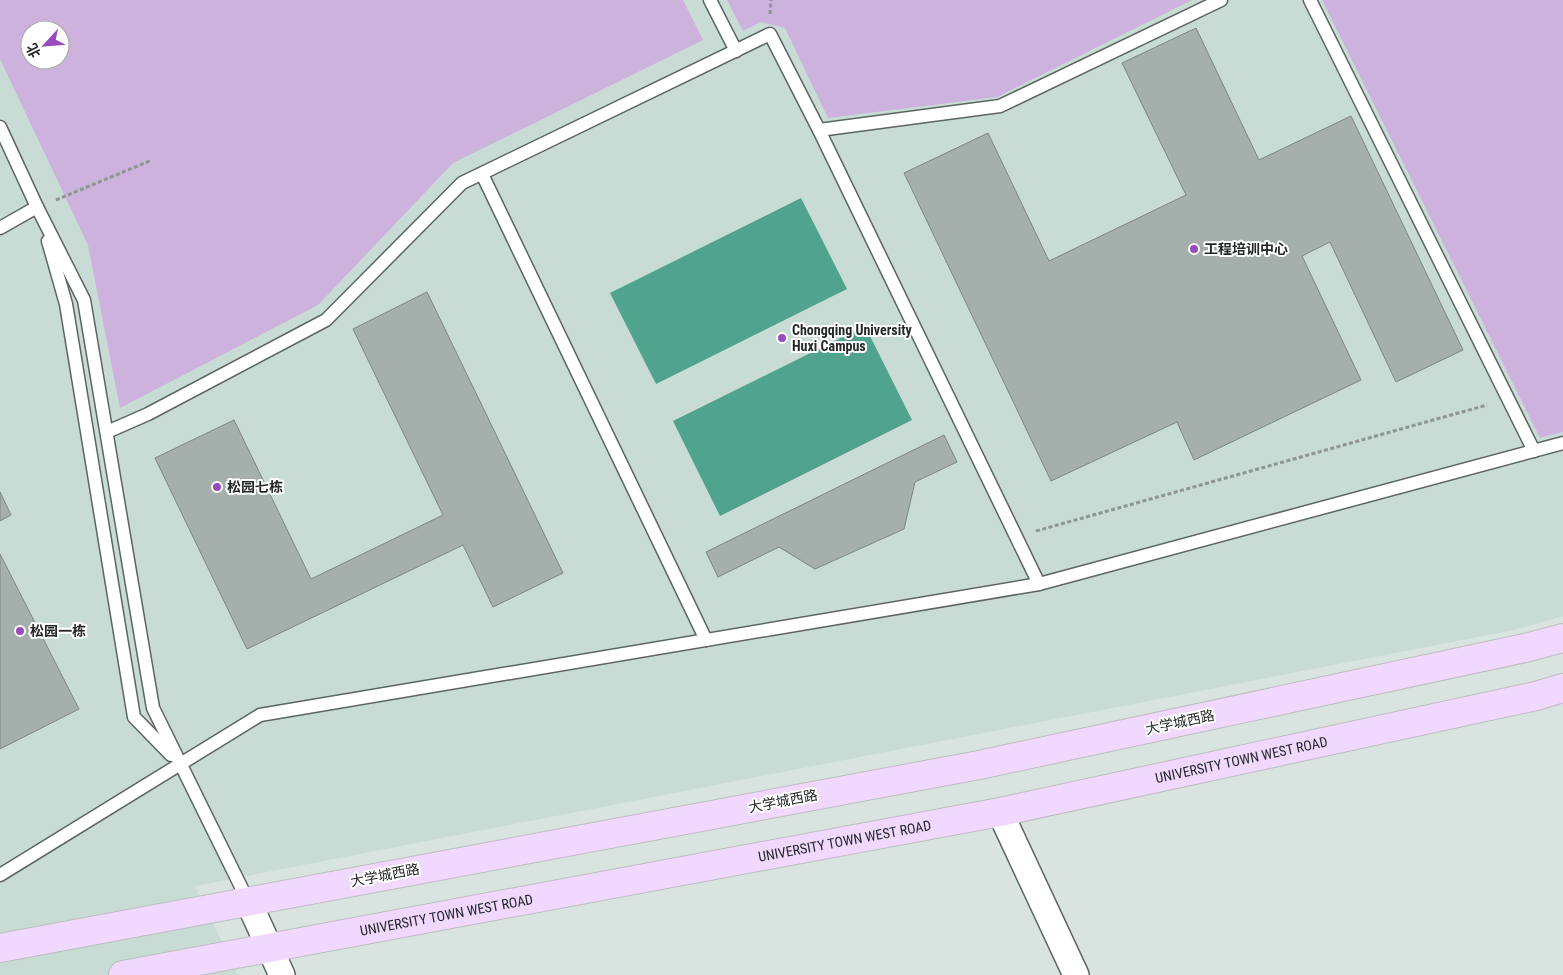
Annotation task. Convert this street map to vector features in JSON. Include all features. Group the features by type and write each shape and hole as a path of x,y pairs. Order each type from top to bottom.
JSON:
{"main road":[{"name":"大学城西路","path":"0,948 979,765 1525,648 1563,638"},
{"name":"UNIVERSITY TOWN WEST ROAD","path":"123,975 1000,812 1536,696 1563,688"}],"street":[{"path":"1000,812 1076,975"},
{"path":"248,901 282,975"}],"lane":[{"path":"710,0 736,51"},
{"path":"820,130 1000,106 1221,0"},
{"path":"1310,0 1534,451"},
{"path":"107,432 148,414 326,320 462,183 770,34 820,130 1039,584"},
{"path":"0,127 84,300 153,708 248,901"},
{"path":"482,174 706,640"},
{"path":"0,228 38,208"},
{"path":"38,208 66,304 134,717 180,764"},
{"path":"0,875 260,715 1039,584 1563,443"}],"path":[{"path":"38,208 152,160"},
{"path":"1016,537 1508,400"}],"shaded area":[{"name":"Chongqing University Huxi Campus","path":"0,0 1563,0 1563,616 1514,630 195,886 238,975 0,975"},
{"path":"0,0 683,0 703,40 453,163 318,305 120,408 88,245 0,59"},
{"path":"727,0 1192,0 997,97 828,118 785,28 761,22 743,31"},
{"path":"1322,0 1563,0 1563,432 1540,438"},
{"path":"801,198 847,289 656,384 610,293"},
{"path":"865,326 912,420 720,516 673,421"}],"building":[{"name":"工程培训中心","path":"1196,28 1259,160 1351,116 1463,350 1396,382 1330,242 1302,256 1361,380 1194,460 1177,422 1051,481 904,173 988,133 1049,261 1186,195 1122,63"},
{"name":"松园七栋","path":"427,292 563,573 493,607 463,545 247,649 155,458 234,420 311,579 443,515 353,329"},
{"path":"944,435 957,462 915,482 904,529 815,569 779,547 718,577 706,552"},
{"path":"0,492 11,515 0,521"},
{"name":"松园一栋","path":"0,554 79,709 0,749"}],"place":[{"name":"工程培训中心","path":"1194,249"},
{"name":"Chongqing University Huxi Campus","path":"782,338"},
{"name":"松园七栋","path":"217,487"},
{"name":"松园一栋","path":"20,631"}]}
